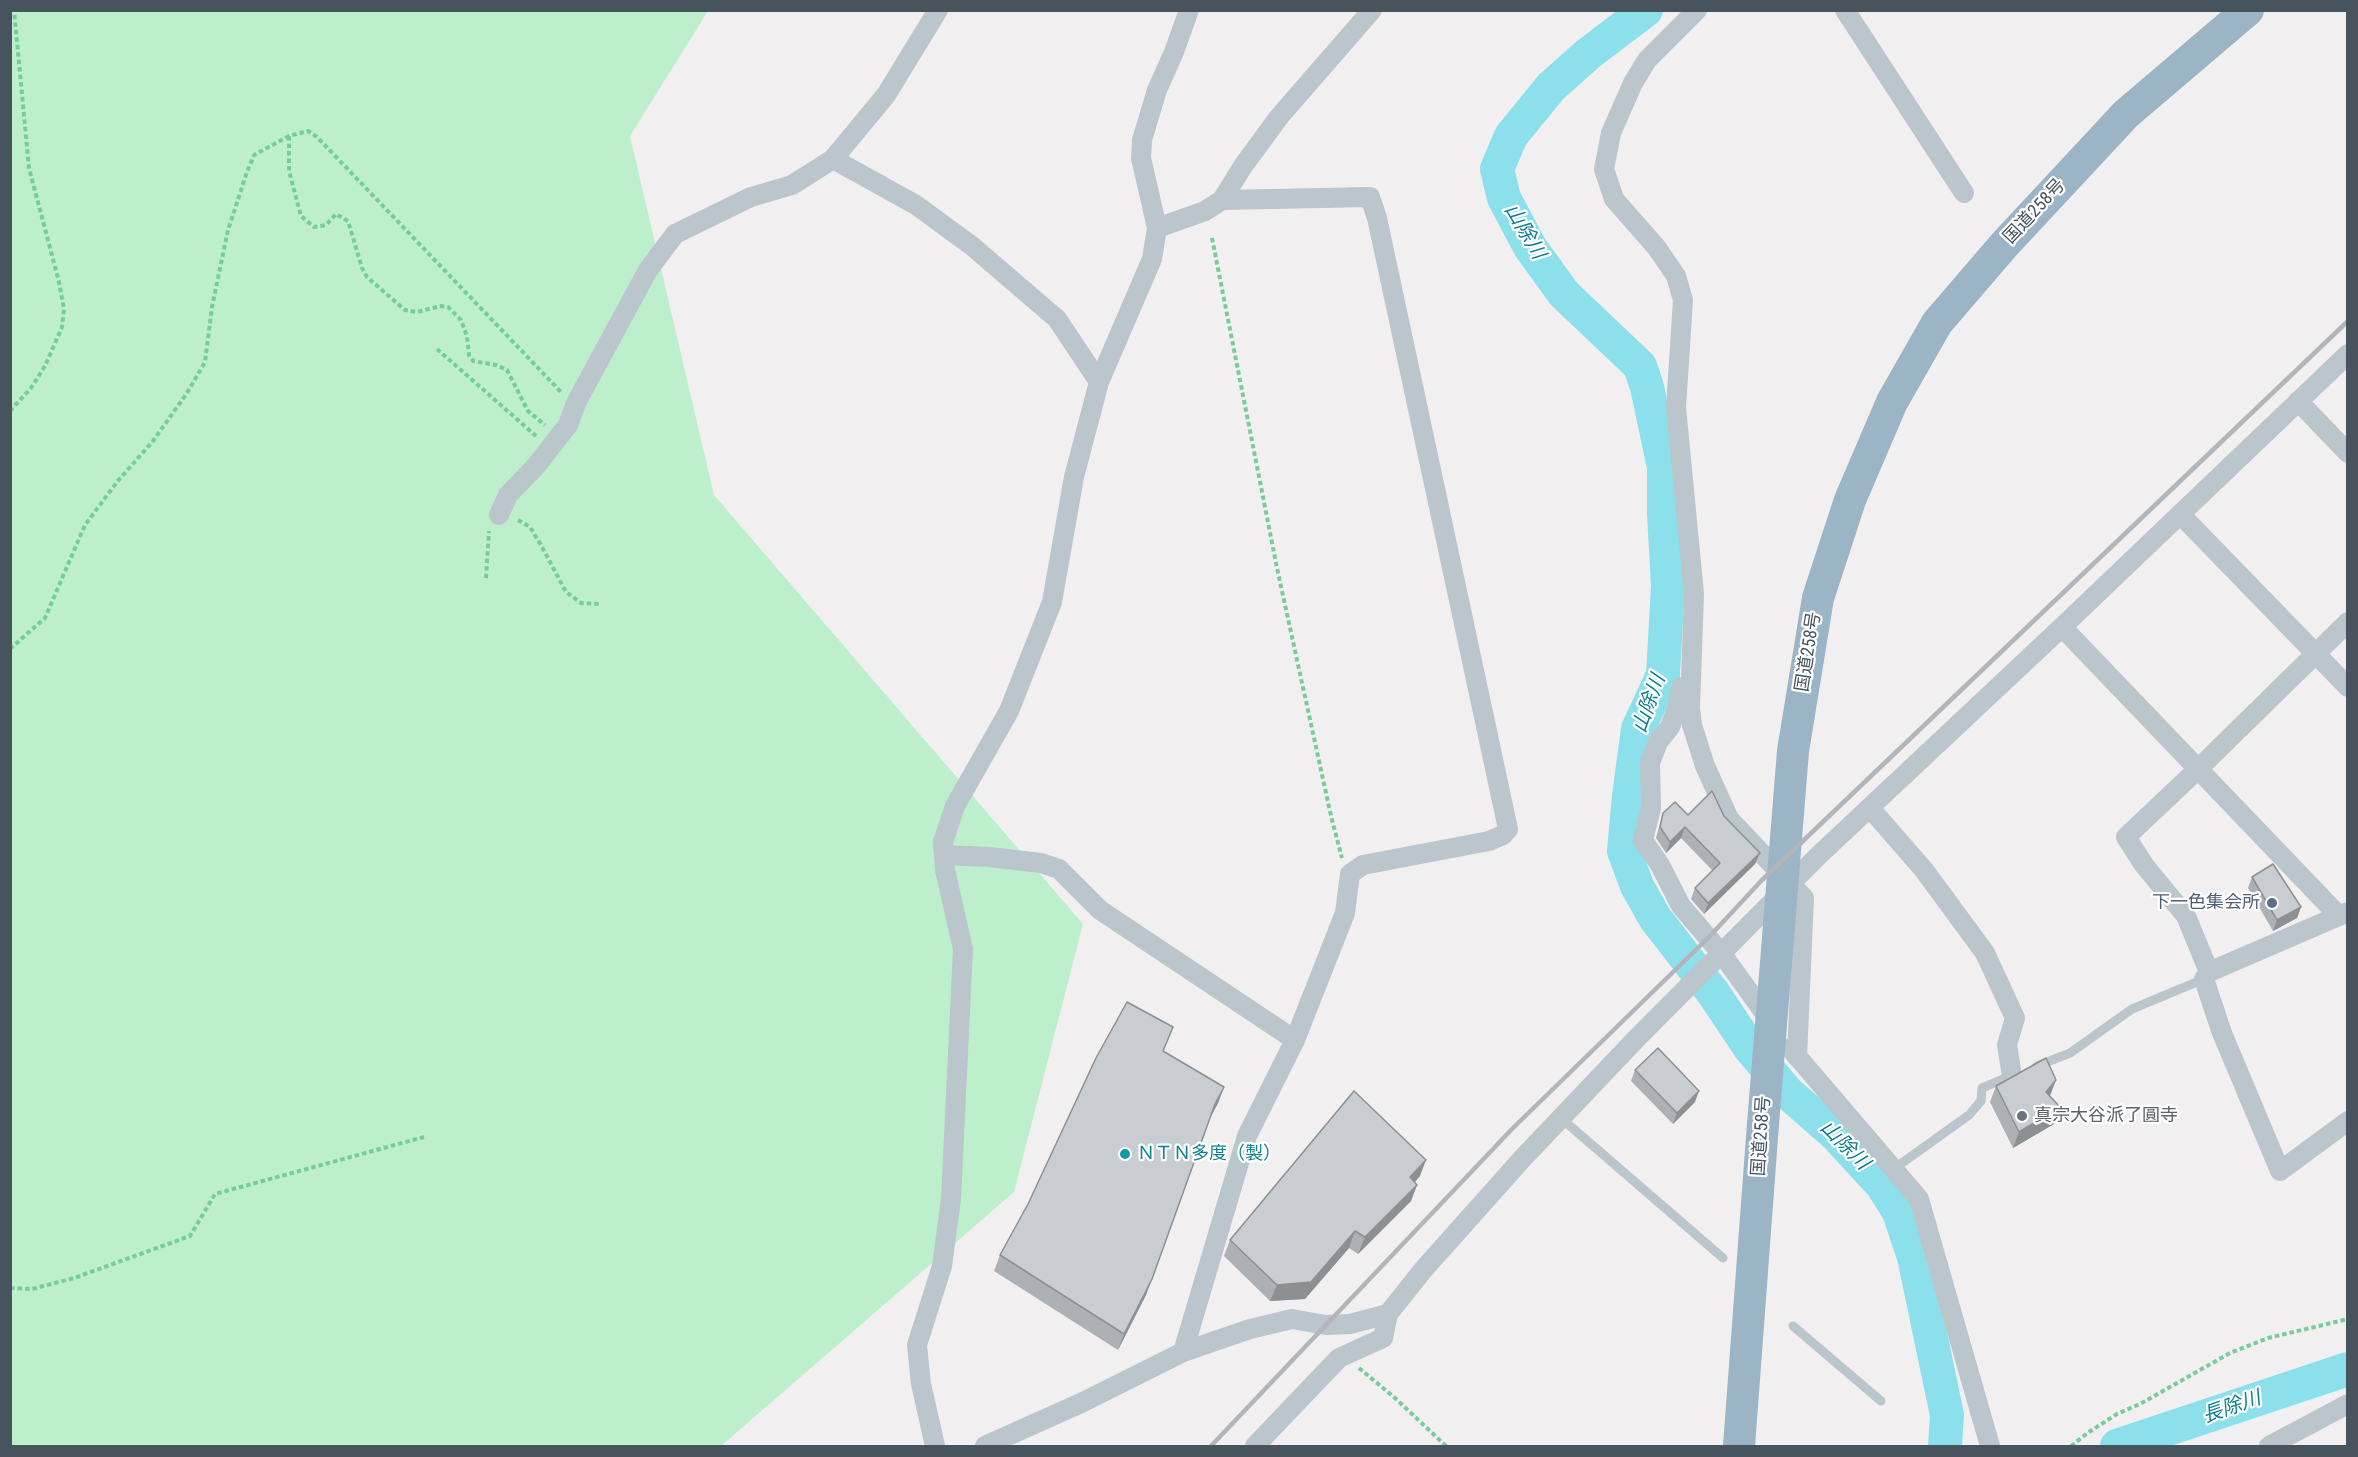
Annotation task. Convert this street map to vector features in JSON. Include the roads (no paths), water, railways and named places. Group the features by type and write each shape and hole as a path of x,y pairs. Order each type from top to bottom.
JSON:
{"highway":[{"name":"国道258号","path":"1739,1446 1793,751 1818,598 1850,500 1892,402 1937,323 2004,245 2126,114 2248,10"}],"street":[{"path":"499,515 508,495 536,466 568,425 576,403 648,270 675,234 751,197 792,185 832,159 886,95 938,10"},
{"path":"935,1446 921,1384 916,1345 942,1266 951,1199 963,949 945,870 943,842 955,806 1009,711 1052,602 1074,477 1099,382 1152,259 1157,228 1141,158 1142,140 1157,90 1189,10"},
{"path":"1157,228 1205,211 1222,200 1243,166 1279,117 1372,10"},
{"path":"1697,10 1647,60 1633,83 1611,133 1604,169 1614,199 1657,248 1676,276 1683,300 1676,407 1694,594 1690,708 1692,725 1706,766 1729,819 1804,898 1797,1058"},
{"path":"1845,10 1964,193"},
{"path":"832,159 916,205 972,246 1057,319 1099,382"},
{"path":"1183,1352 1247,1136 1295,1040 1345,913 1350,874 1363,866 1490,841 1503,835 1508,829 1379,229 1370,197 1222,200"},
{"path":"1255,1446 1339,1358 1383,1338 1388,1314 1438,1253 1522,1160 1690,984 1818,856 2348,354"},
{"path":"2298,401 2348,453"},
{"path":"2180,514 2348,687"},
{"path":"2348,622 2126,837 2144,865 2186,916 2207,975 2222,1033 2280,1171 2348,1121"},
{"path":"2062,627 2197,770 2343,914 2207,975"},
{"path":"1691,649 1687,650 1684,656 1677,708 1670,727 1658,742 1650,763 1651,808 1643,840 1660,865 1681,906 1722,954 1797,1058 1895,1168 1919,1199 1990,1446"},
{"path":"1870,808 1923,870 1985,953 2015,1018 2007,1045 2017,1074"},
{"path":"944,855 1041,863 1059,869 1100,910 1295,1040"},
{"path":"985,1446 1183,1352 1250,1329 1292,1319 1326,1325 1350,1324 1388,1314"},
{"path":"2269,1446 2348,1404"}],"lane":[{"path":"2032,1068 2070,1053 2132,1009 2207,975"},
{"path":"1895,1168 1969,1115 1981,1101 1982,1088 2017,1074"},
{"path":"1562,1119 1723,1258"},
{"path":"1793,1326 1881,1401"}],"waterway":[{"name":"山除川","path":"1646,10 1588,54 1551,87 1511,136 1497,169 1504,198 1530,247 1564,294 1640,366 1647,387 1664,467 1668,586 1663,675 1638,729 1624,851 1637,886 1655,918 1714,994 1750,1048 1787,1092 1836,1135 1882,1185 1899,1212 1914,1257 1947,1415 1945,1446"},
{"name":"長除川","path":"2117,1446 2348,1369"}],"railway":[{"path":"1211,1446 1512,1129 1709,937 1762,880 2348,321"}],"place":[{"name":"下一色集会所","path":"2272,903"},
{"name":"真宗大谷派了圓寺","path":"2022,1116"},
{"name":"ＮＴＮ多度（製）","path":"1125,1154"}]}
